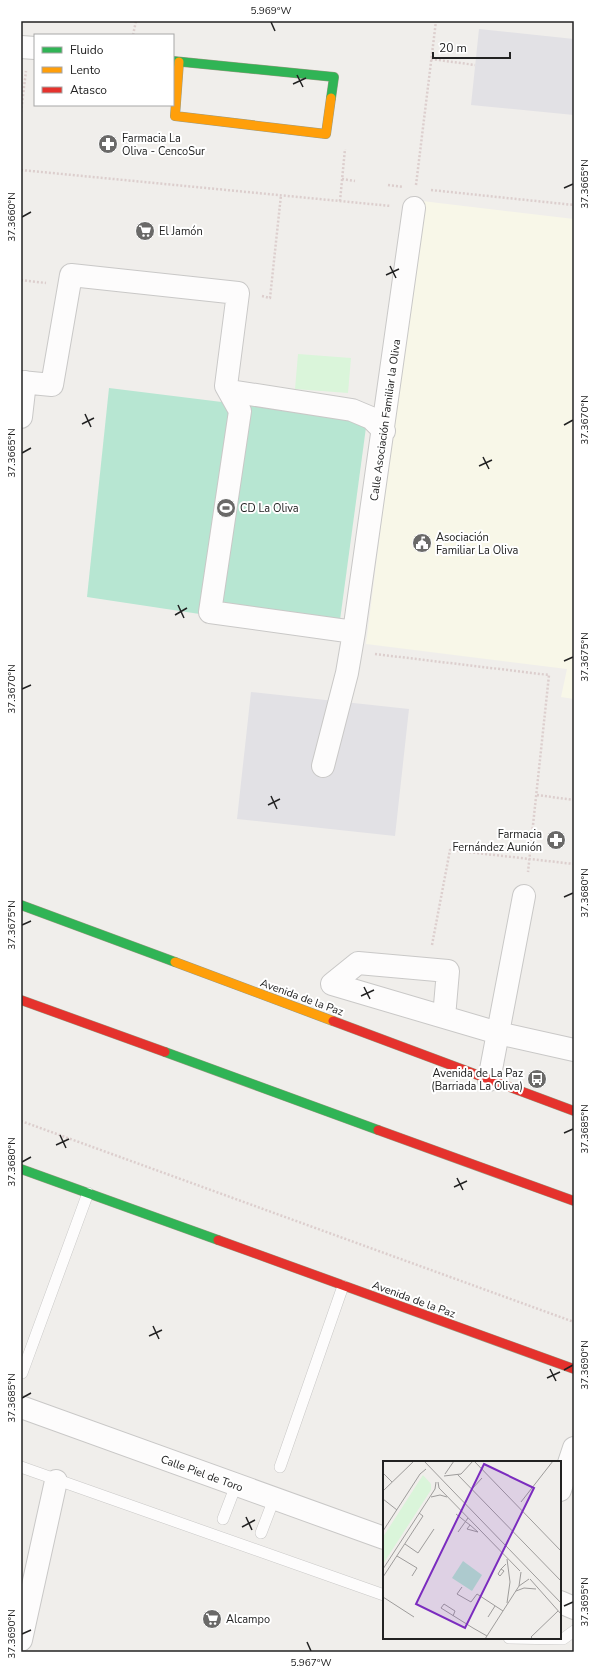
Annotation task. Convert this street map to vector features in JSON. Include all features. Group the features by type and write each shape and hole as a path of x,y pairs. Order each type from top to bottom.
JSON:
{"street":[{"path":"176,61 334,77 326,134 175,116 176,61"},
{"name":"Calle Asociación Familiar la Oliva","path":"323,766 352,642 384,431 415,198"},
{"path":"21,417 23,382 52,385 71,275 238,293 228,388 240,411 210,612 352,642"},
{"path":"228,388 352,410 371,418 384,431"},
{"path":"489,1080 524,896"},
{"name":"Avenida de la Paz","path":"21,905 574,1111"},
{"path":"444,1017 448,971 358,963 332,984 498,1033 574,1050"},
{"path":"21,1000 574,1201"},
{"name":"Avenida de la Paz","path":"21,1169 574,1369"},
{"name":"Calle Piel de Toro","path":"21,1407 383,1538"},
{"path":"561,1487 574,1448"},
{"path":"21,1640 56,1480"},
{"path":"561,1602 574,1608"}],"lane":[{"path":"22,1373 88,1193"},
{"path":"280,1467 343,1286"},
{"path":"21,1467 383,1595"},
{"path":"223,1519 236,1485"},
{"path":"261,1533 274,1499"},
{"path":"561,1639 574,1631"}],"path":[{"path":"133,34 136,21"},
{"path":"415,198 436,21"},
{"path":"21,112 29,48"},
{"path":"432,59 475,66"},
{"path":"326,134 347,136 340,201"},
{"path":"21,170 340,201 415,198 574,205"},
{"path":"342,179 355,181"},
{"path":"238,293 270,298 281,195"},
{"path":"352,642 548,675 537,795 530,859 524,896"},
{"path":"537,795 574,800"},
{"path":"427,970 450,850 574,864"},
{"path":"21,1121 574,1322"}],"shaded area":[{"path":"479,29 574,39 574,115 471,105"},
{"path":"422,201 574,219 574,699 561,697 567,669 366,644"},
{"path":"251,692 409,709 395,836 237,819"}],"green space":[{"path":"298,354 351,358 348,393 295,389"},
{"name":"CD La Oliva","path":"109,388 367,420 338,635 87,597"}],"traffic: fast":[{"path":"174,61 334,77 331,98"},
{"path":"21,905 175,962"},
{"path":"165,1052 378,1130"},
{"path":"21,1169 218,1240"}],"traffic: slow":[{"path":"179,62 175,116 326,134 331,98"},
{"path":"175,962 333,1021"}],"traffic: jam":[{"path":"21,1000 165,1052"},
{"path":"333,1021 574,1111"},
{"path":"378,1130 574,1201"},
{"path":"218,1240 574,1369"}],"place":[{"name":"Farmacia La Oliva - CencoSur","path":"108,144"},
{"name":"El Jamón","path":"145,231"},
{"name":"CD La Oliva","path":"226,508"},
{"name":"Asociación Familiar La Oliva","path":"422,543"},
{"name":"Farmacia Fernández Aunión","path":"556,840"},
{"name":"Avenida de La Paz (Barriada La Oliva)","path":"537,1079"},
{"name":"Alcampo","path":"212,1619"}]}
